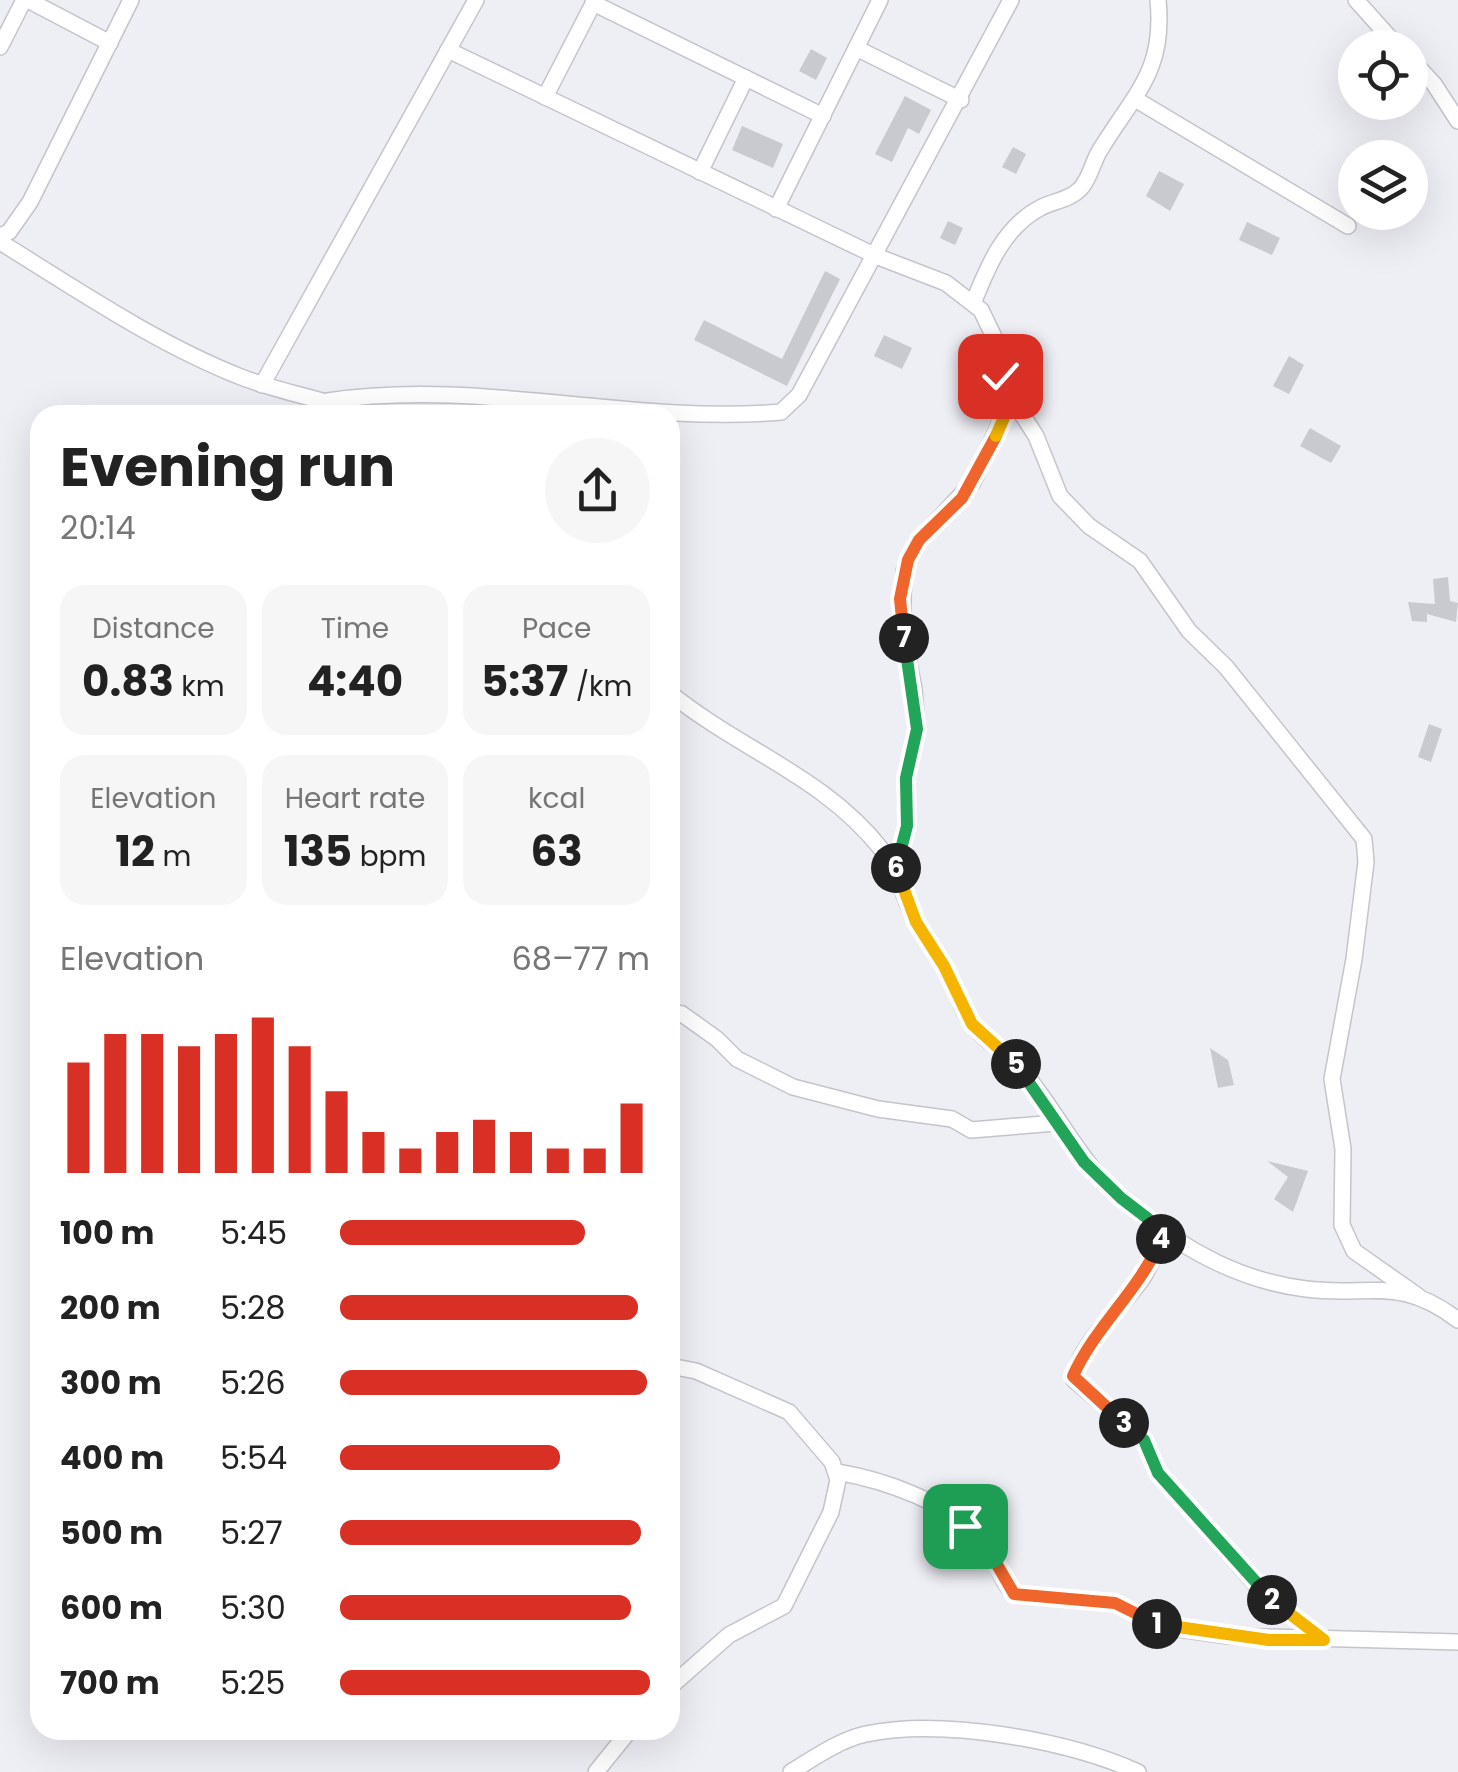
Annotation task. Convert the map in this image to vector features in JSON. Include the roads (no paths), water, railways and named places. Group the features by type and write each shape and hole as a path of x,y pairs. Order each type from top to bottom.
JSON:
{"street":[{"path":"0,47 26,0 110,44"},
{"path":"132,0 30,202 0,239 147,332 262,385 339,405"},
{"path":"262,385 476,0"},
{"path":"776,209 880,0"},
{"path":"680,413 781,412 798,395 1012,0"},
{"path":"974,301 1002,242 1024,219 1083,186 1102,147 1157,58 1158,0"},
{"path":"1356,0 1383,30"},
{"path":"545,97 594,1 823,116"},
{"path":"856,48 960,100"},
{"path":"448,50 876,256 946,283 974,301 992,328 1000,376 1036,436 1052,484 1069,507 1140,562 1190,631 1236,679 1364,840 1366,862 1354,959 1332,1079 1343,1150 1342,1226 1354,1251 1458,1320"},
{"path":"700,172 746,78"},
{"path":"1428,78 1458,121"},
{"path":"1134,100 1338,220"},
{"path":"328,401 416,393 573,405"},
{"path":"895,869 907,826 906,778 917,729 902,627 904,571 919,540 973,482 1012,399"},
{"path":"680,700 734,739 796,771 864,828 895,869 916,922 944,966 972,1024 1022,1071 1056,1123 1102,1180 1164,1231 1218,1264 1261,1280 1309,1290 1371,1288 1418,1296"},
{"path":"680,1014 717,1039 737,1059 793,1087 878,1109 946,1118 971,1130 1056,1123"},
{"path":"1164,1231 1142,1280 1117,1305 1080,1362 1074,1380 1144,1440 1158,1473 1259,1588 1324,1640"},
{"path":"680,1369 714,1378 789,1412 837,1472 909,1494 965,1526 984,1542 1014,1594 1115,1603 1172,1628 1269,1640 1458,1642"},
{"path":"680,1678 729,1635 775,1614 790,1598 830,1512 837,1472"},
{"path":"790,1772 862,1734 946,1728 1078,1751 1138,1772"},
{"path":"596,1772 622,1740"}]}
